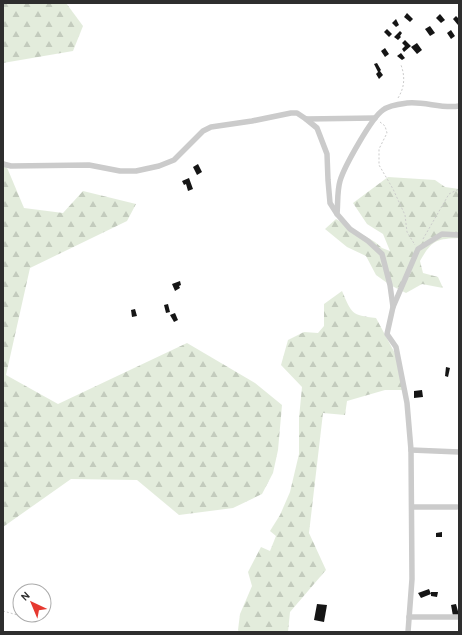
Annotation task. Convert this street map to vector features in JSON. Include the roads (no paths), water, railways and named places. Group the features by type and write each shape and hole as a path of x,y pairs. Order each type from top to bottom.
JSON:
{"street":[{"path":"337,214 340,181 350,159 375,118 383,110 394,105 409,103 459,106"},
{"path":"3,164 11,166 89,165 120,171 136,172 159,166 174,160 203,131 211,127 297,113 317,128 328,154 330,203 333,210 350,229 368,241 382,254 390,285 393,307"},
{"path":"306,119 375,118"},
{"path":"408,632 412,579 411,450 407,403 396,347 387,334 393,307 418,249 442,234 459,235"},
{"path":"411,450 459,452"},
{"path":"412,507 457,507"},
{"path":"409,617 459,617"}]}
